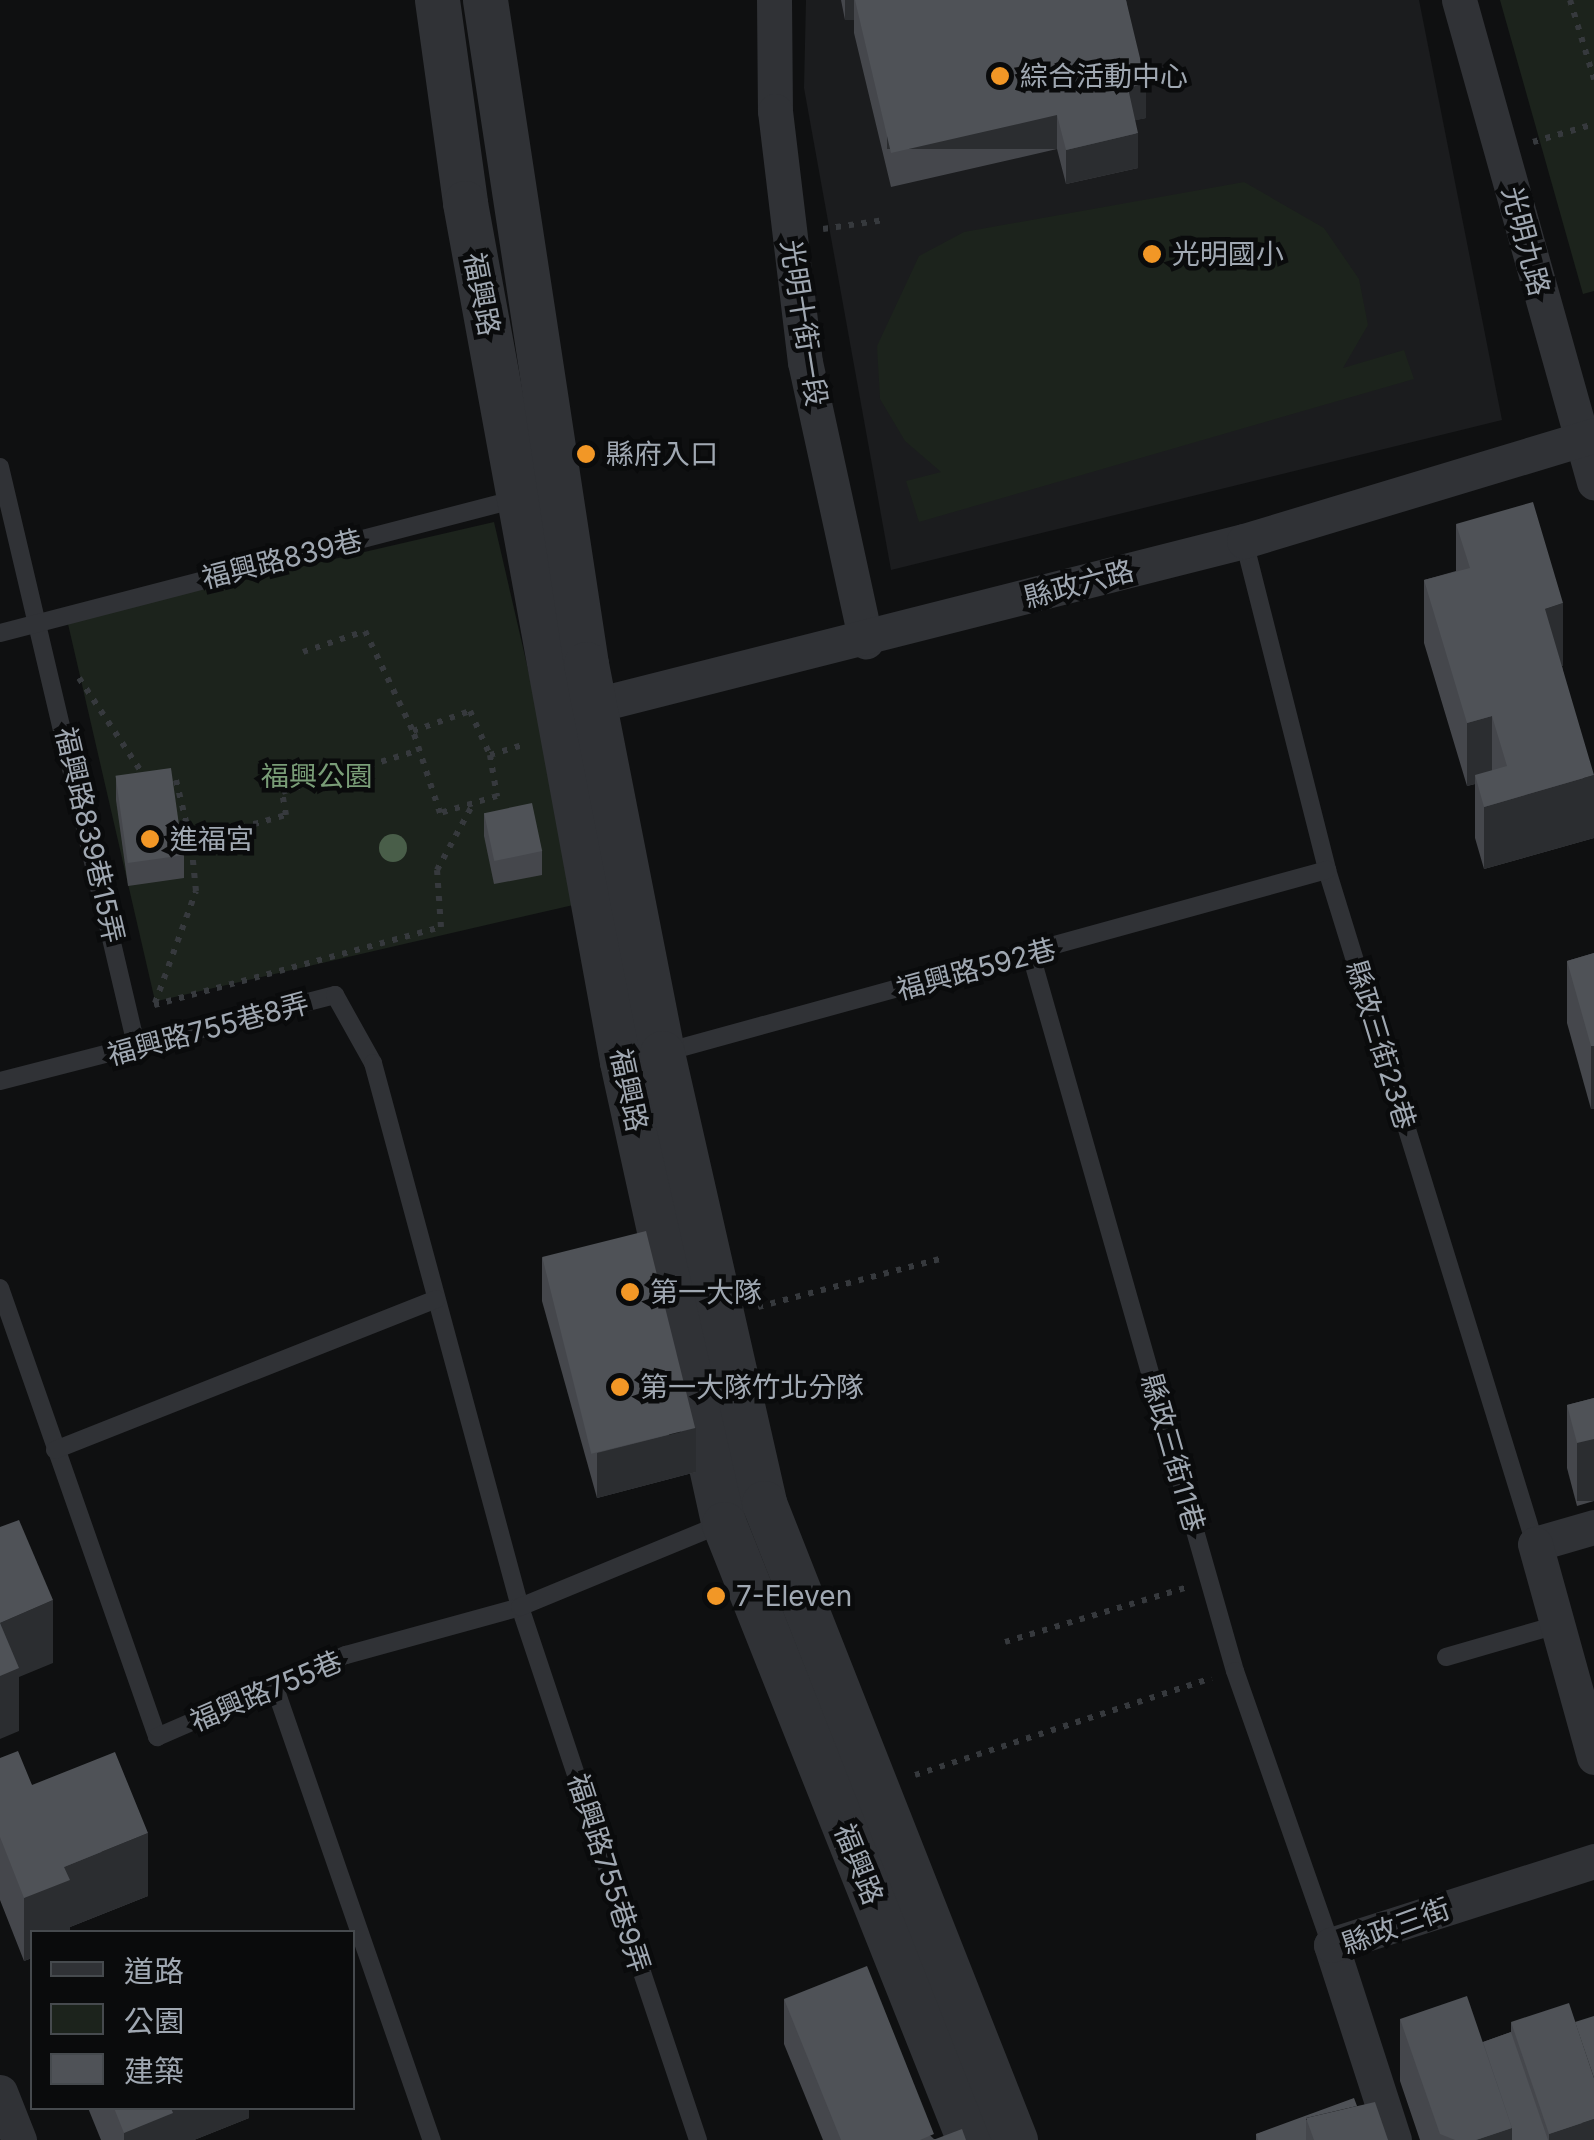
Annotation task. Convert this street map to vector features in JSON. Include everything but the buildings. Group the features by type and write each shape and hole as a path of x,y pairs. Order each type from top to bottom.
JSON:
{"street":[{"name":"福興路","path":"436,0 562,720 642,1057 724,1524 969,2140"},
{"name":"福興路","path":"485,0 564,484 562,720"},
{"name":"光明十街一段","path":"774,0 776,111 805,362 866,640"},
{"name":"光明九路","path":"1458,0 1587,437 1594,482"},
{"name":"縣政六路","path":"562,720 1244,540 1587,437"},
{"name":"福興路","path":"642,1057 723,1317 764,1503 1015,2140"},
{"path":"1594,1528 1535,1544 1594,1757"},
{"name":"縣政三街","path":"1394,2140 1330,1946 1594,1861"},
{"path":"0,2092 19,2140"}],"lane":[{"name":"福興路839巷15弄","path":"0,467 42,620 138,1049"},
{"name":"福興路839巷","path":"0,633 564,484"},
{"name":"縣政三街23巷","path":"1244,540 1327,870 1535,1544"},
{"name":"福興路592巷","path":"642,1057 1031,955 1327,870"},
{"name":"縣政三街11巷","path":"1031,955 1235,1671 1330,1946"},
{"name":"福興路755巷8弄","path":"0,1081 138,1049 335,995 373,1063 520,1607"},
{"name":"福興路755巷","path":"0,1288 157,1737 274,1685 520,1607 724,1524 764,1503"},
{"path":"55,1450 436,1299"},
{"name":"福興路755巷9弄","path":"520,1607 698,2140"},
{"path":"1446,1657 1557,1625"},
{"path":"274,1685 432,2140"},
{"path":"841,1816 875,1788"}],"path":[{"path":"1570,0 1594,79"},
{"path":"1501,152 1594,124"},
{"path":"817,230 884,220"},
{"path":"42,620 146,778 176,780 191,842 196,891 138,1049"},
{"path":"303,652 365,631 413,730 440,814 496,796 490,754 470,711 413,730"},
{"path":"490,754 562,720"},
{"path":"191,842 286,814 282,792 420,750"},
{"path":"154,1005 441,927 437,870 473,804"},
{"path":"723,1317 940,1259"},
{"path":"1006,1642 1210,1580"},
{"path":"875,1788 1235,1671"}],"shaded area":[{"name":"光明國小","path":"806,0 1419,0 1502,420 891,570 804,88"}],"green space":[{"path":"1500,0 1594,0 1594,291 1583,294"},
{"path":"1244,182 1324,228 1359,279 1368,325 1343,368 1404,350 1414,379 919,522 906,481 941,472 905,441 880,399 877,346 919,256 964,232"},
{"name":"福興公園","path":"494,522 582,903 155,1002 67,621"}],"place":[{"name":"綜合活動中心","path":"1000,76"},
{"name":"光明國小","path":"1152,254"},
{"name":"縣府入口","path":"586,454"},
{"name":"進福宮","path":"150,839"},
{"name":"第一大隊","path":"630,1292"},
{"name":"第一大隊竹北分隊","path":"620,1387"},
{"name":"7-Eleven","path":"716,1596"}]}
